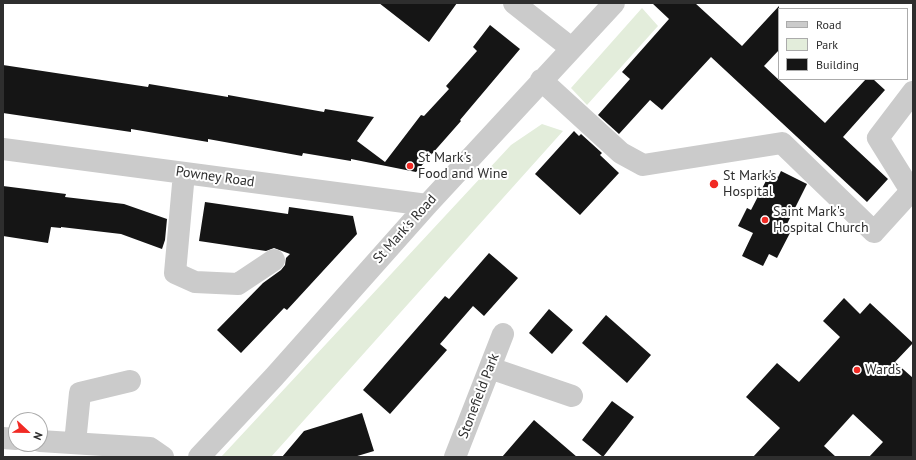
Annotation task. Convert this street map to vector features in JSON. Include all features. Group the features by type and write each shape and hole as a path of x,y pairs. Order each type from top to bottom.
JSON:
{"street":[{"path":"514,3 571,48"},
{"name":"St Mark's Road","path":"199,457 274,377 427,205 541,80 614,3"},
{"path":"541,80 620,153 643,165 782,143 874,232 912,191 878,138 913,92"},
{"name":"Powney Road","path":"3,149 427,205"},
{"path":"184,173 175,273 195,282 238,284 274,260"},
{"name":"Stonefield Park","path":"455,457 503,334"},
{"path":"490,368 572,396"},
{"path":"75,443 80,393 130,381"},
{"path":"48,441 150,448 163,457"}],"green space":[{"path":"642,8 658,26 587,105 571,88"},
{"path":"542,124 563,131 271,457 221,457 511,145"}],"building":[{"path":"379,3 457,3 429,42"},
{"path":"652,3 695,3 742,46 779,6 778,51 764,66 825,123 865,80 874,80 885,90 843,137 888,179 867,202 711,57 662,110 650,100 619,134 598,115 630,79 622,72 669,19"},
{"path":"490,25 520,49 460,120 461,121 416,172 351,159 351,161 303,153 302,156 208,139 208,142 131,129 131,132 3,113 3,65 148,87 149,84 228,97 228,95 324,112 325,109 374,117 357,141 385,162 421,115 424,116 449,89 446,86 477,51 473,47"},
{"path":"574,131 579,136 581,134 602,153 600,155 619,173 580,215 535,174"},
{"name":"Saint Mark's Hospital Church","path":"781,171 807,184 785,228 791,231 777,258 769,254 763,266 742,256 753,233 738,226 747,208 751,210 770,173 778,177"},
{"path":"3,186 66,194 65,197 124,204 167,219 165,240 162,249 121,234 61,227 51,227 48,243 3,236"},
{"path":"205,202 288,214 289,207 353,216 357,234 287,310 284,308 241,353 217,330 263,283 281,270 285,265 286,258 290,254 274,248 266,251 199,241"},
{"path":"489,253 518,278 484,316 473,306 440,344 447,350 390,414 363,390 445,296 449,299"},
{"name":"Wards","path":"844,298 860,314 870,303 913,343 895,362 913,378 913,457 869,457 883,442 853,414 824,446 836,457 753,457 780,428 746,397 777,363 799,382 840,337 823,321"},
{"path":"549,309 573,330 552,354 529,333"},
{"path":"606,315 651,355 627,383 582,343"},
{"path":"612,401 634,417 603,457 582,440"},
{"path":"362,413 374,451 354,457 282,457 304,431"},
{"path":"534,420 577,457 502,457"}],"place":[{"name":"St Mark's Food and Wine","path":"410,166"},
{"name":"St Mark's Hospital","path":"714,184"},
{"name":"Saint Mark's Hospital Church","path":"765,220"},
{"name":"Wards","path":"857,370"}]}
